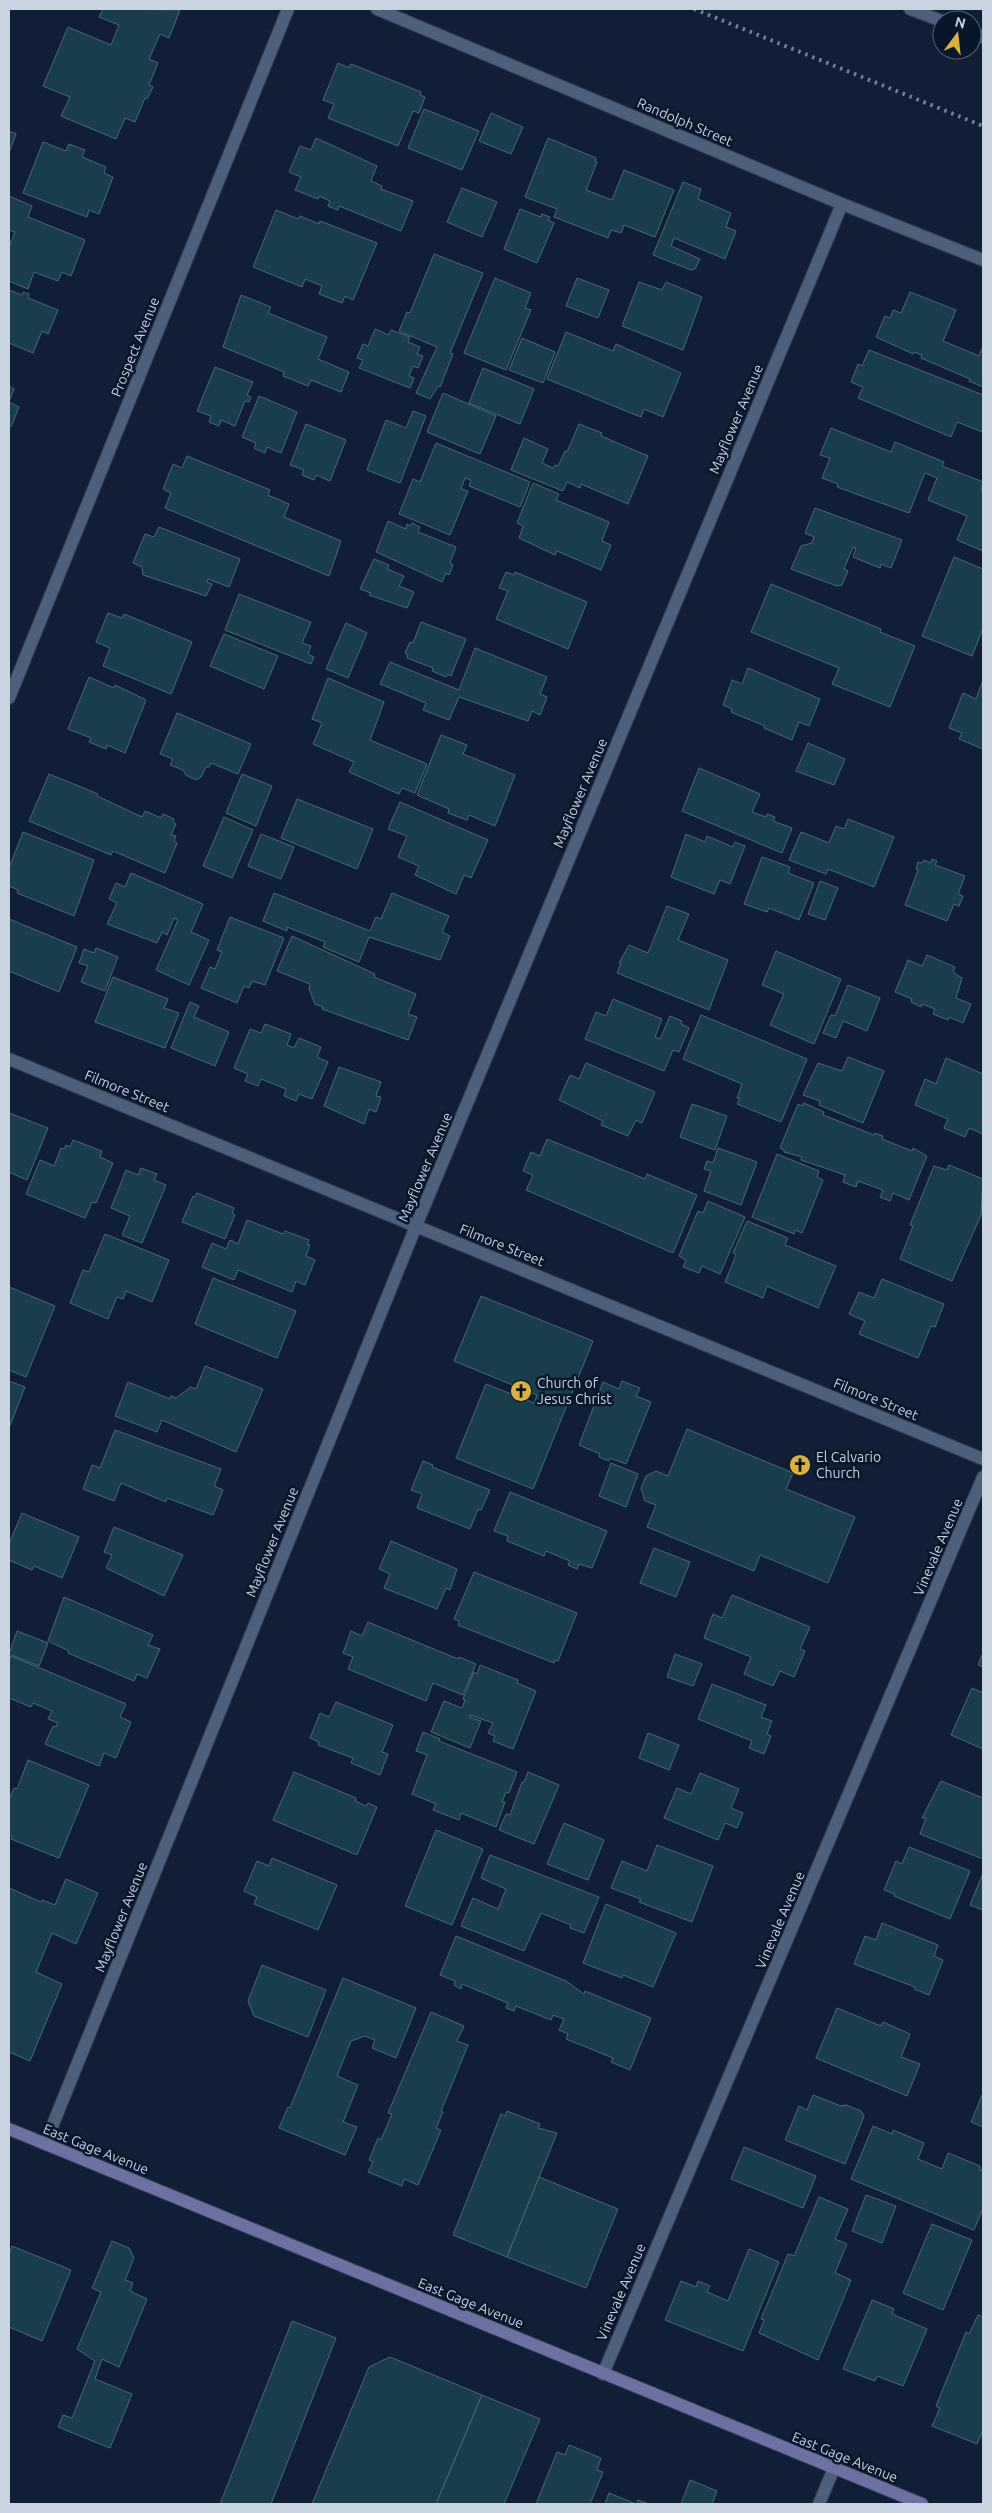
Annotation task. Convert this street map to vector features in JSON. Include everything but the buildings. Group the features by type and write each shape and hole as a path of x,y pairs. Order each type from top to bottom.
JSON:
{"main road":[{"name":"East Gage Avenue","path":"9,2129 922,2504"}],"street":[{"name":"Prospect Avenue","path":"9,698 288,9"},
{"name":"Randolph Street","path":"377,9 842,204 983,260"},
{"path":"916,10 932,17"},
{"name":"Mayflower Avenue","path":"45,2144 416,1226 842,204"},
{"name":"Filmore Street","path":"9,1059 983,1459"},
{"name":"Vinevale Avenue","path":"603,2374 983,1477"},
{"path":"819,2504 834,2468"}],"railway":[{"path":"694,9 983,126"}],"place":[{"name":"Church of Jesus Christ","path":"521,1391"},
{"name":"El Calvario Church","path":"800,1465"}]}
